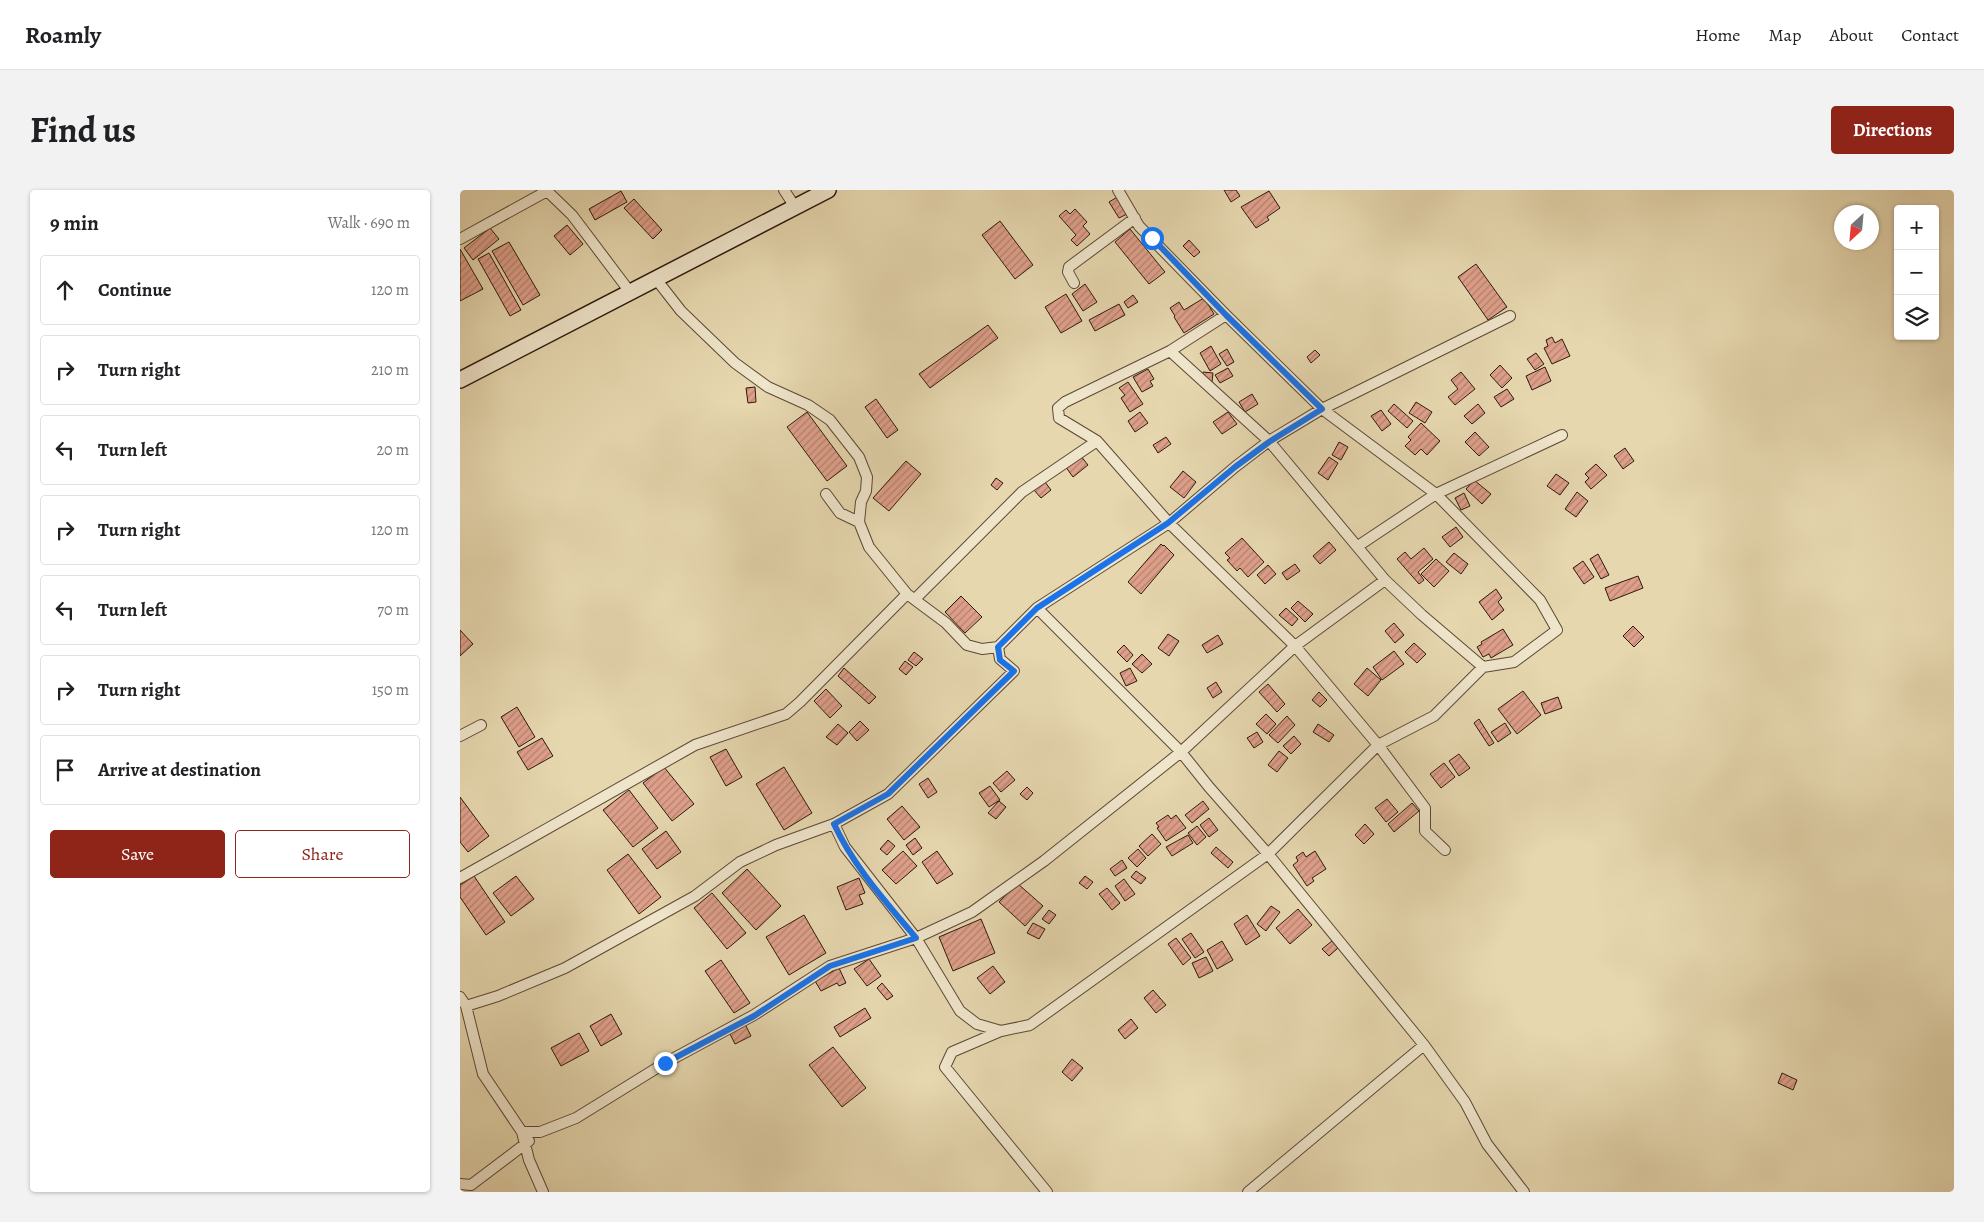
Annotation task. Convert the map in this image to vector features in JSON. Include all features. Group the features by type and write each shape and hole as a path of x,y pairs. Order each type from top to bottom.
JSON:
{"main road":[{"path":"460,380 828,190"}],"street":[{"path":"460,239 546,190 572,215 630,292"},
{"path":"784,190 795,207"},
{"path":"1047,1192 945,1067 952,1052 1001,1031 1030,1025 1268,854 1378,745 1434,716 1483,667 1514,662 1557,630 1540,600 1436,494 1322,409 1226,315 1140,226 1118,190"},
{"path":"1074,283 1068,272 1070,267 1135,218"},
{"path":"466,1006 498,996 565,968 695,896 740,862 776,845 834,824 888,794 1014,671 982,649 967,645 946,623 911,597 869,547 859,522 861,502 866,491 867,477 859,457 830,420 808,405 768,387 735,363 681,311 656,279"},
{"path":"1226,315 1170,351 1064,402 1058,408 1059,418 1097,442 1168,523 1295,646 1378,745 1425,808 1426,831 1445,850"},
{"path":"982,649 998,647 1037,608 1168,523 1235,467 1269,442 1322,409 1510,316"},
{"path":"1170,351 1269,442 1385,580 1422,615 1483,667"},
{"path":"1358,546 1436,494 1562,435"},
{"path":"460,878 695,745 786,714 1022,492 1097,442"},
{"path":"826,494 840,513 859,522"},
{"path":"460,1184 471,1185 540,1132 576,1118 665,1063 754,1016 830,966 916,938 972,912 1036,867 1181,752 1295,646 1385,580"},
{"path":"1037,608 1181,752 1268,854 1424,1045 1465,1102 1487,1144 1524,1192"},
{"path":"998,647 1000,660"},
{"path":"460,736 481,726"},
{"path":"834,824 845,847 874,887 916,938 960,1011 977,1024 1001,1031"},
{"path":"460,997 466,1006 483,1074 522,1132 529,1160 544,1192"},
{"path":"1248,1192 1424,1045"},
{"path":"522,1132 540,1132"}],"building":[{"path":"1224,190 1236,190 1240,196 1231,202"},
{"path":"621,191 627,202 595,220 589,209"},
{"path":"1269,191 1280,208 1267,217 1269,220 1256,228 1241,207"},
{"path":"1119,196 1129,213 1119,218 1109,202"},
{"path":"634,199 662,230 653,239 624,208"},
{"path":"1075,209 1087,222 1083,226 1090,234 1077,246 1071,240 1076,235 1059,216 1066,210 1070,214"},
{"path":"1000,221 1033,265 1015,279 982,235"},
{"path":"567,225 583,244 570,255 554,236"},
{"path":"490,228 499,239 473,260 464,248"},
{"path":"1130,229 1165,272 1149,284 1115,242"},
{"path":"1189,240 1200,252 1194,257 1183,246"},
{"path":"509,242 540,295 523,305 492,251"},
{"path":"460,249 483,289 460,301"},
{"path":"489,253 521,310 510,316 478,259"},
{"path":"1476,264 1507,307 1488,320 1458,277"},
{"path":"1085,284 1097,302 1083,311 1072,294"},
{"path":"1066,294 1082,321 1061,333 1045,307"},
{"path":"1133,295 1138,302 1128,308 1124,302"},
{"path":"1204,298 1214,314 1184,333 1170,308 1179,302 1184,310"},
{"path":"1119,304 1125,315 1095,331 1089,320"},
{"path":"988,325 998,338 930,388 919,374"},
{"path":"1552,337 1555,343 1562,339 1570,356 1552,364 1544,348 1548,346 1546,340"},
{"path":"1211,346 1221,364 1210,371 1200,353"},
{"path":"1227,349 1234,362 1227,366 1219,354"},
{"path":"1315,350 1320,355 1311,363 1307,357"},
{"path":"1536,353 1544,364 1535,370 1527,359"},
{"path":"1500,365 1512,378 1502,388 1490,375"},
{"path":"1545,367 1551,381 1532,390 1526,376"},
{"path":"1228,368 1233,376 1220,383 1215,375"},
{"path":"1148,369 1154,379 1150,381 1153,386 1142,392 1133,377"},
{"path":"1203,372 1213,373 1212,382 1202,381"},
{"path":"1461,372 1475,389 1455,405 1448,397 1458,389 1451,380"},
{"path":"1128,382 1143,404 1130,412 1121,398 1125,395 1119,388"},
{"path":"755,387 756,402 748,403 746,388"},
{"path":"1507,389 1514,399 1501,407 1494,397"},
{"path":"1252,394 1258,404 1245,412 1239,402"},
{"path":"876,399 898,430 887,438 865,407"},
{"path":"1416,402 1432,412 1425,423 1409,413"},
{"path":"1394,404 1413,421 1407,428 1388,411"},
{"path":"1478,404 1485,413 1472,424 1464,416"},
{"path":"1381,410 1391,424 1382,431 1371,416"},
{"path":"807,412 847,466 827,481 787,427"},
{"path":"1140,412 1148,423 1135,432 1128,421"},
{"path":"1228,412 1237,424 1222,434 1213,422"},
{"path":"1421,423 1440,441 1427,455 1421,449 1415,455 1405,446 1411,440 1408,437"},
{"path":"1475,432 1489,447 1479,456 1465,442"},
{"path":"1166,437 1171,444 1158,453 1153,445"},
{"path":"1339,442 1348,447 1341,460 1332,455"},
{"path":"1625,448 1634,461 1623,469 1614,456"},
{"path":"1080,455 1088,465 1073,477 1065,466"},
{"path":"1329,457 1338,463 1328,480 1318,473"},
{"path":"906,461 921,474 889,511 873,498"},
{"path":"1596,464 1607,475 1591,489 1585,482 1589,478 1585,474"},
{"path":"1183,471 1196,482 1184,498 1170,487"},
{"path":"1556,474 1569,483 1560,495 1547,486"},
{"path":"996,478 1003,483 997,490 991,485"},
{"path":"1474,480 1491,494 1482,504 1466,489"},
{"path":"1045,482 1051,490 1041,498 1034,490"},
{"path":"1577,492 1588,501 1576,517 1565,509"},
{"path":"1464,493 1470,506 1461,510 1455,498"},
{"path":"1456,527 1463,537 1450,547 1442,537"},
{"path":"1242,538 1264,562 1248,577 1240,568 1237,571 1227,560 1230,558 1225,553"},
{"path":"1329,542 1336,550 1320,564 1313,556"},
{"path":"1161,544 1174,555 1141,594 1128,582"},
{"path":"1424,548 1433,559 1418,572 1424,580 1419,584 1397,559 1405,552 1411,559"},
{"path":"1454,553 1468,564 1461,574 1446,562"},
{"path":"1598,554 1609,575 1601,579 1590,559"},
{"path":"1436,559 1449,571 1434,587 1421,574"},
{"path":"1583,561 1594,577 1584,584 1573,568"},
{"path":"1295,564 1300,571 1287,580 1282,573"},
{"path":"1268,565 1276,574 1265,584 1257,575"},
{"path":"1638,576 1643,588 1610,601 1605,588"},
{"path":"1496,589 1502,598 1498,602 1504,610 1492,620 1479,602"},
{"path":"961,596 982,617 965,633 945,612"},
{"path":"1298,601 1313,614 1305,622 1291,608"},
{"path":"1286,608 1298,619 1292,626 1279,615"},
{"path":"1394,623 1404,635 1395,643 1385,631"},
{"path":"1633,626 1644,637 1634,647 1623,636"},
{"path":"1503,629 1513,645 1491,658 1489,654 1483,657 1477,647 1482,644 1481,642"},
{"path":"460,630 473,644 460,656"},
{"path":"1168,634 1179,641 1169,656 1158,648"},
{"path":"1218,635 1223,644 1207,653 1202,645"},
{"path":"1414,643 1426,654 1417,663 1405,652"},
{"path":"1124,645 1133,655 1127,662 1117,652"},
{"path":"1394,651 1404,664 1382,680 1373,667"},
{"path":"914,652 923,659 916,666 908,660"},
{"path":"1142,654 1152,664 1142,673 1132,664"},
{"path":"905,661 913,667 906,675 899,669"},
{"path":"844,668 876,697 869,704 838,676"},
{"path":"1130,668 1137,681 1126,686 1120,673"},
{"path":"1367,668 1381,680 1368,696 1354,684"},
{"path":"1216,682 1222,692 1213,698 1207,688"},
{"path":"1268,684 1285,704 1277,712 1259,692"},
{"path":"826,689 842,706 830,718 814,701"},
{"path":"1523,691 1541,715 1517,734 1498,709"},
{"path":"1319,692 1327,700 1320,707 1312,700"},
{"path":"1558,697 1562,708 1545,714 1541,703"},
{"path":"517,707 535,737 519,747 501,717"},
{"path":"1266,714 1276,724 1267,734 1256,724"},
{"path":"1287,716 1295,725 1278,743 1269,735"},
{"path":"1479,719 1494,743 1489,746 1474,723"},
{"path":"860,721 869,730 857,741 849,732"},
{"path":"1505,723 1511,733 1498,742 1491,732"},
{"path":"838,724 848,733 837,745 826,737"},
{"path":"1318,724 1334,735 1329,742 1313,732"},
{"path":"1257,732 1263,742 1254,748 1247,738"},
{"path":"1294,736 1301,744 1291,754 1283,746"},
{"path":"542,738 553,756 528,770 517,752"},
{"path":"726,749 742,777 726,786 710,757"},
{"path":"1279,751 1288,758 1277,772 1268,765"},
{"path":"1459,754 1470,768 1459,776 1449,761"},
{"path":"1444,763 1455,777 1441,788 1430,774"},
{"path":"664,767 694,804 672,821 643,783"},
{"path":"784,767 812,813 784,830 756,784"},
{"path":"1007,771 1015,780 1001,792 993,783"},
{"path":"928,778 937,792 928,798 919,784"},
{"path":"990,786 1000,800 989,807 979,793"},
{"path":"1027,787 1033,793 1027,800 1020,794"},
{"path":"629,790 658,828 633,847 603,810"},
{"path":"460,797 489,836 468,852 460,842"},
{"path":"1387,799 1398,812 1386,822 1375,808"},
{"path":"999,801 1006,807 996,819 988,813"},
{"path":"1203,801 1209,809 1192,823 1185,815"},
{"path":"1412,803 1419,811 1394,832 1388,824"},
{"path":"902,806 920,827 904,840 887,819"},
{"path":"1168,815 1171,819 1176,815 1186,828 1166,841 1157,828 1159,827 1156,823"},
{"path":"1209,818 1218,830 1209,837 1200,825"},
{"path":"1365,824 1374,834 1364,844 1355,835"},
{"path":"1197,826 1206,837 1197,845 1188,833"},
{"path":"666,831 681,852 657,869 642,849"},
{"path":"1152,834 1161,844 1148,856 1139,846"},
{"path":"1188,835 1193,843 1172,856 1166,847"},
{"path":"915,838 922,848 913,855 906,845"},
{"path":"888,840 895,846 887,855 880,849"},
{"path":"1216,847 1233,862 1228,868 1211,853"},
{"path":"1138,849 1146,858 1137,867 1128,858"},
{"path":"903,851 917,866 896,884 882,870"},
{"path":"937,851 953,874 937,884 922,862"},
{"path":"1315,851 1326,869 1312,878 1314,881 1307,886 1293,865 1298,861 1296,857 1303,852 1306,857"},
{"path":"628,854 661,897 639,914 607,870"},
{"path":"1122,860 1127,868 1115,876 1110,869"},
{"path":"747,869 781,906 756,930 722,893"},
{"path":"1136,871 1146,878 1141,884 1131,877"},
{"path":"474,876 505,922 486,935 460,897 460,885"},
{"path":"516,876 534,899 511,916 493,893"},
{"path":"1085,876 1093,882 1087,889 1079,883"},
{"path":"859,878 865,893 859,895 863,904 846,910 837,887"},
{"path":"1124,879 1135,894 1125,901 1115,886"},
{"path":"1017,883 1043,906 1025,926 999,902"},
{"path":"1107,888 1120,903 1112,910 1099,894"},
{"path":"712,893 746,933 727,949 694,908"},
{"path":"1271,906 1280,912 1266,931 1257,924"},
{"path":"1298,909 1312,925 1290,944 1276,928"},
{"path":"1049,910 1056,915 1049,924 1042,919"},
{"path":"804,915 826,953 789,975 766,937"},
{"path":"1247,915 1260,936 1246,945 1234,924"},
{"path":"981,919 995,953 953,971 939,937"},
{"path":"1033,923 1045,929 1039,939 1027,933"},
{"path":"1191,933 1204,952 1195,958 1182,939"},
{"path":"1176,938 1191,958 1183,965 1168,944"},
{"path":"1222,941 1233,960 1217,969 1207,950"},
{"path":"1332,941 1338,948 1329,956 1322,949"},
{"path":"1206,957 1213,971 1199,978 1192,963"},
{"path":"869,959 881,976 867,986 854,969"},
{"path":"721,960 750,1003 734,1013 705,971"},
{"path":"993,966 1005,982 990,994 977,978"},
{"path":"839,968 846,983 839,986 837,983 821,991 815,981"},
{"path":"882,983 893,996 887,1000 877,988"},
{"path":"1153,990 1166,1005 1156,1013 1144,998"},
{"path":"865,1008 871,1018 840,1037 834,1027"},
{"path":"611,1014 622,1034 601,1046 590,1026"},
{"path":"1131,1019 1138,1028 1125,1039 1118,1030"},
{"path":"745,1024 751,1036 735,1044 729,1032"},
{"path":"579,1033 589,1051 561,1066 551,1048"},
{"path":"833,1047 866,1088 842,1107 809,1065"},
{"path":"1072,1059 1083,1068 1072,1081 1062,1072"},
{"path":"1782,1073 1797,1080 1793,1090 1778,1083"}],"route":[{"path":"665,1063 754,1016 830,966 916,938 874,887 845,847 834,824 888,794 1014,671 1000,660 998,647 1037,608 1168,523 1235,467 1269,442 1322,409 1201,290 1152,238"}]}
